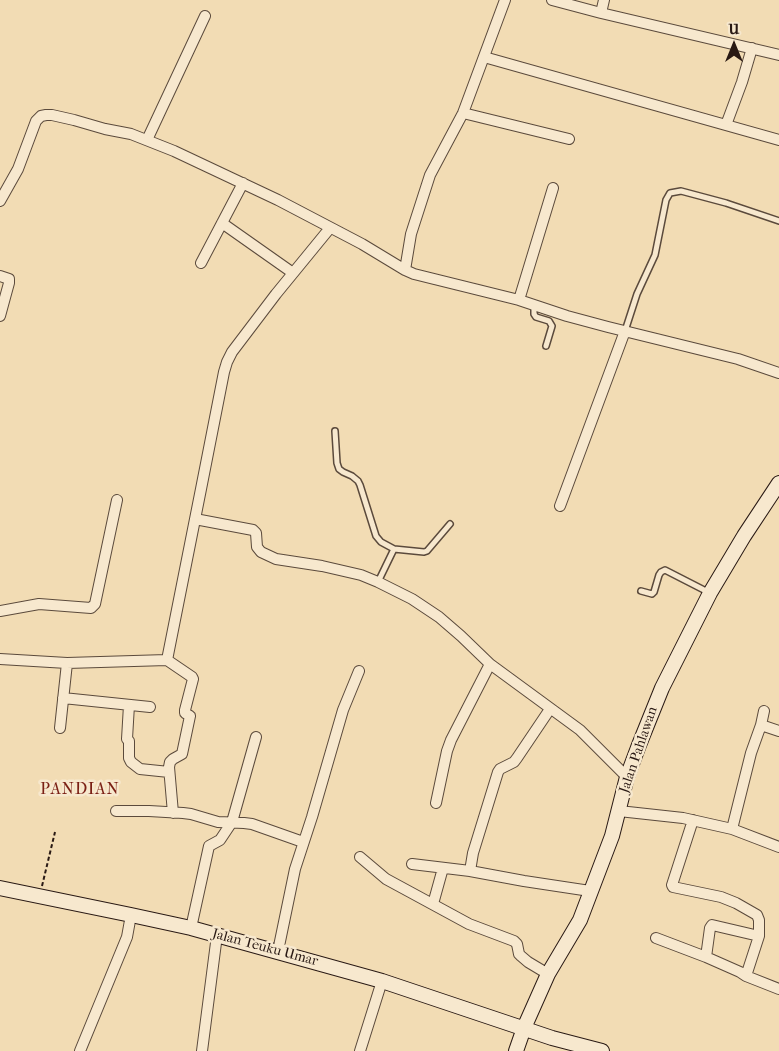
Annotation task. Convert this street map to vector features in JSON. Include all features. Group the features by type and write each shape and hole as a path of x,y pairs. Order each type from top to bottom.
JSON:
{"main road":[{"name":"Jalan Pahlawan","path":"516,1051 548,974 580,920 612,836 639,745 662,688 710,593 779,483"},
{"name":"Jalan Teuku Umar","path":"0,888 191,928 382,981 552,1038 602,1051"}],"street":[{"path":"405,270 411,234 430,175 463,113 505,0"},
{"path":"552,0 779,55"},
{"path":"601,13 604,0"},
{"path":"147,140 205,16"},
{"path":"726,124 742,82 752,48"},
{"path":"484,57 779,140"},
{"path":"463,113 569,139"},
{"path":"0,201 18,169 36,121 41,116 52,114 105,129 131,134 174,151 278,200 362,244 405,270 429,278 519,300 567,316 738,359 779,373"},
{"path":"201,263 243,183"},
{"path":"519,300 553,188"},
{"path":"222,223 293,273"},
{"path":"167,660 224,372 232,352 330,228"},
{"path":"0,276 9,279 0,316"},
{"path":"560,506 625,331"},
{"path":"0,611 39,604 91,608 95,604 117,500"},
{"path":"195,519 253,530 256,532 257,548 276,559 322,566 362,575 412,599 438,617 490,664 580,730 628,777"},
{"path":"0,659 67,663 167,660 192,677 186,710 186,713 190,716 182,754 170,762 169,767 173,812"},
{"path":"60,728 67,663"},
{"path":"436,803 451,740 490,664"},
{"path":"278,952 295,870 303,842 343,710 359,671"},
{"path":"63,698 150,708"},
{"path":"129,705 128,758 140,768 169,772"},
{"path":"470,871 473,853 498,772 500,768 514,762 550,709"},
{"path":"732,829 751,752 764,711"},
{"path":"761,725 779,730"},
{"path":"191,928 209,846 220,840 232,822 256,737"},
{"path":"116,811 173,812 191,814 218,822 252,824 303,842"},
{"path":"619,811 693,820 732,829 779,847"},
{"path":"693,820 672,885 673,887 721,897 757,915 759,920 759,936 746,976"},
{"path":"360,857 386,878 469,924 514,941 521,956 548,974"},
{"path":"412,864 470,871 590,891"},
{"path":"433,904 443,868"},
{"path":"80,1051 127,937 131,914"},
{"path":"706,958 712,925 759,936"},
{"path":"202,1051 217,936"},
{"path":"656,938 779,989"},
{"path":"360,1051 382,981"}],"lane":[{"path":"625,331 637,294 655,255 666,200 670,193 681,190 779,221"},
{"path":"534,305 536,317 549,322 552,326 546,346"},
{"path":"335,431 339,469 358,481 376,536 381,542 394,548 421,553 427,551 450,524"},
{"path":"378,582 394,548"},
{"path":"641,591 652,594 659,575 665,570 710,593"}],"path":[{"path":"39,896 55,832"}],"district":[{"name":"PANDIAN","path":"80,790"}]}
